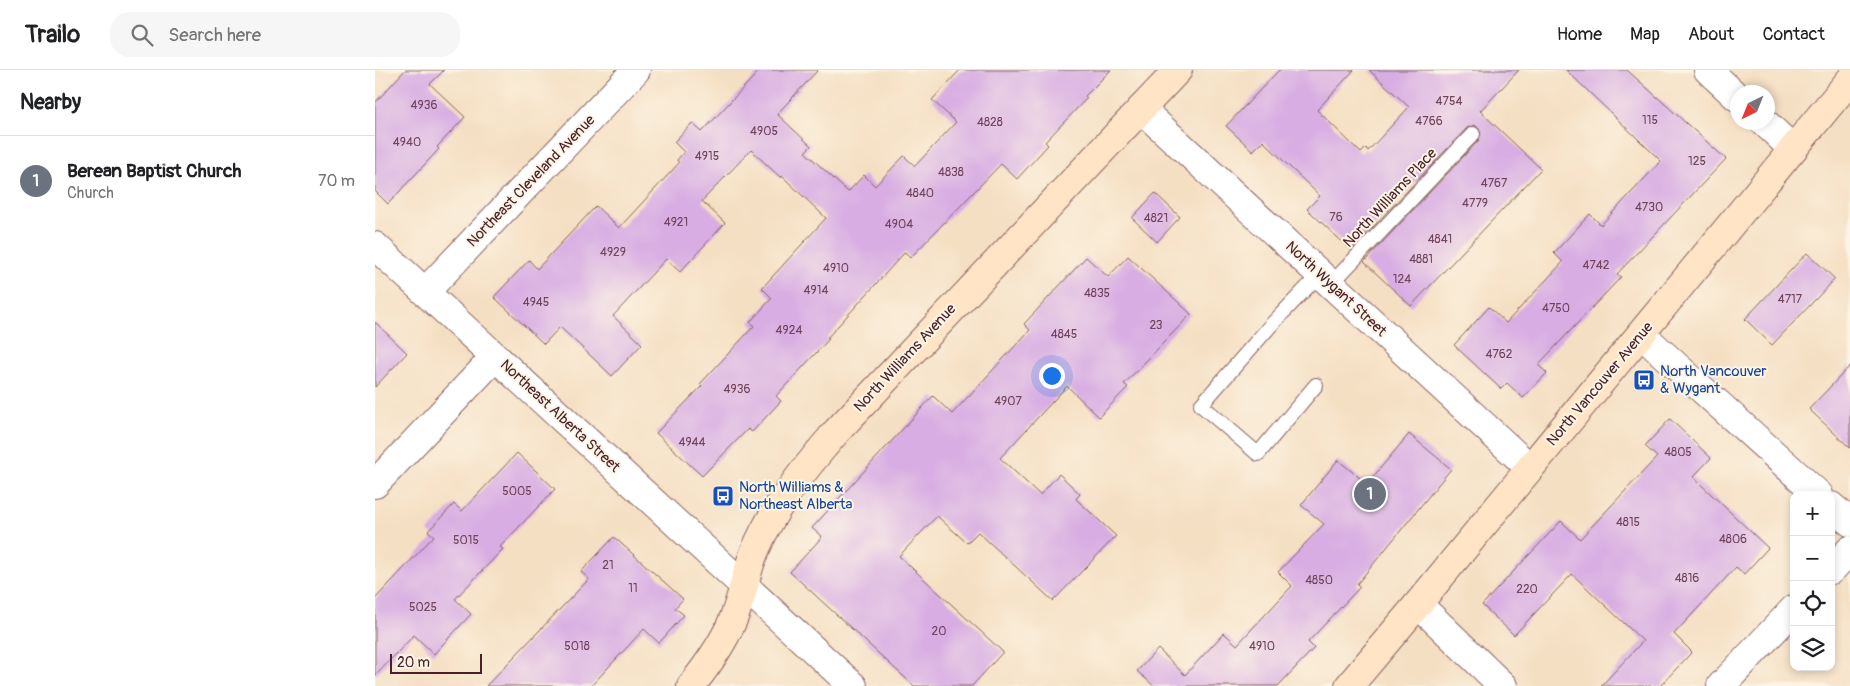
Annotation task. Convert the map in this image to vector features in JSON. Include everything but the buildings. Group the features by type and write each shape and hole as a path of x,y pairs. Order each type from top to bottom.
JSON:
{"main road":[{"name":"North Williams Avenue","path":"691,686 717,650 732,622 755,552 775,513 796,480 814,457 1178,70"},
{"name":"North Vancouver Avenue","path":"1349,686 1850,80"}],"street":[{"name":"Northeast Cleveland Avenue","path":"425,292 636,70"},
{"path":"1708,70 1730,91"},
{"name":"North Wygant Street","path":"1141,109 1530,468"},
{"path":"1773,130 1793,149"},
{"name":"Northeast Alberta Street","path":"375,246 853,686"},
{"path":"1641,334 1815,491"},
{"path":"375,484 495,357"},
{"path":"1835,509 1850,522"},
{"path":"1835,566 1850,550"},
{"path":"1418,604 1503,686"},
{"path":"1721,686 1790,613"}],"lane":[{"name":"North Williams Place","path":"1316,385 1258,454 1201,405 1271,325 1325,279 1473,134"}],"place":[{"name":"North Vancouver & Wygant","path":"1644,380"},
{"name":"Berean Baptist Church","path":"1370,494"},
{"name":"North Williams & Northeast Alberta","path":"723,496"}]}
